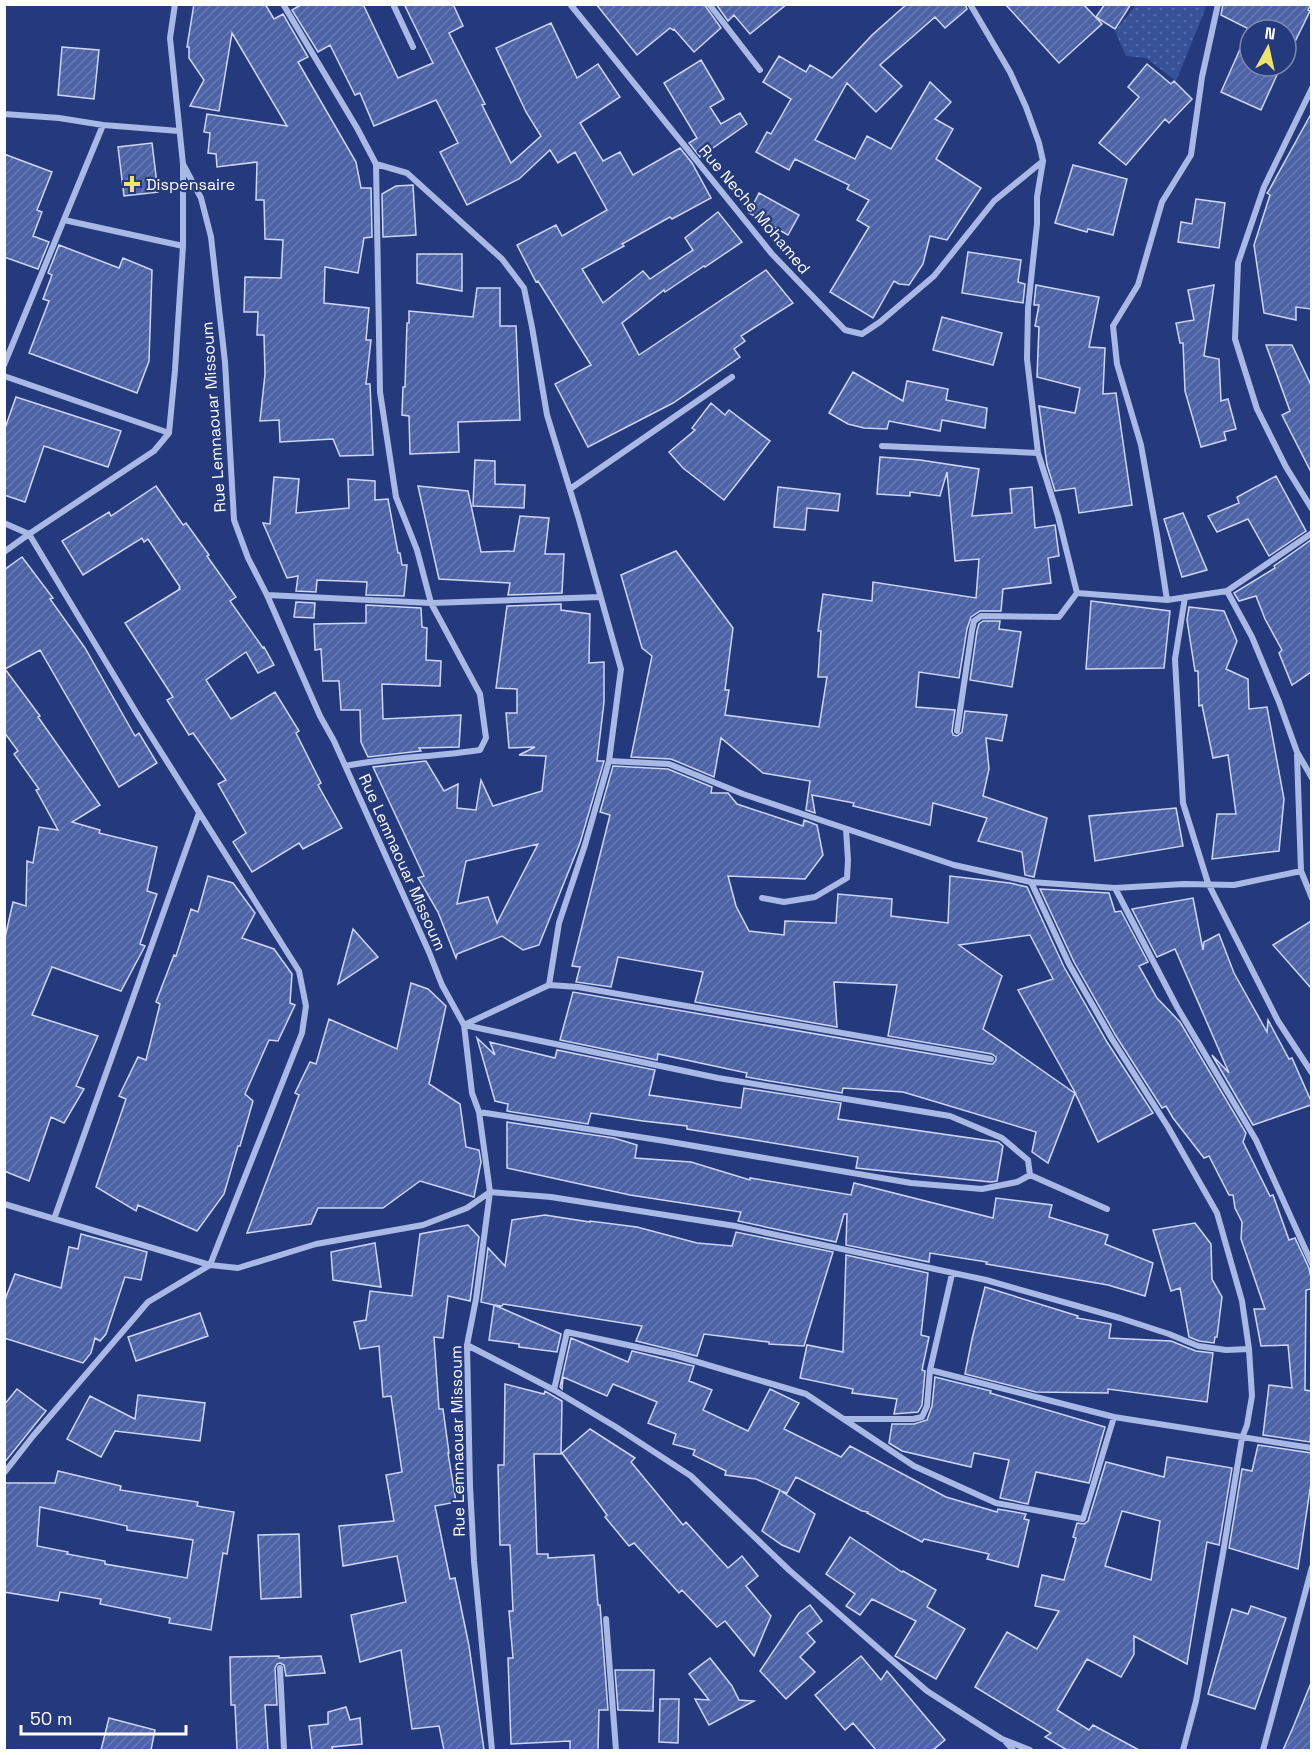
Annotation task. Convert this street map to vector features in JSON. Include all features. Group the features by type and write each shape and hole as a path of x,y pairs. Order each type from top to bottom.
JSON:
{"street":[{"name":"Rue Lemnaouar Missoum","path":"175,4 170,38 179,130 183,164 201,198 211,237 225,362 234,520 248,558 267,595 320,716 334,741 429,951 442,985 464,1025 472,1093 479,1112 490,1192 476,1299 467,1345 474,1561 492,1750"},
{"path":"283,4 376,164 380,392 396,497 417,550 431,603 480,694 486,738 480,750 370,761 345,766"},
{"path":"393,4 413,47"},
{"name":"Rue Neche Mohamed","path":"570,4 772,254 845,330 862,333 879,322 934,276 994,201 1043,161"},
{"path":"709,4 760,70"},
{"path":"970,4 1010,72 1026,107 1043,161 1037,197 1037,224 1028,308 1028,359 1038,453 1058,516 1077,593"},
{"path":"1167,600 1141,445 1117,364 1113,326 1138,285 1162,202 1191,155 1202,77 1218,4"},
{"path":"1311,88 1264,187 1238,263 1235,339 1257,409 1286,467 1311,508"},
{"path":"4,114 59,118 103,125 179,130"},
{"path":"4,365 103,125"},
{"path":"4,552 154,451 169,433 183,246 183,164"},
{"path":"376,164 407,173 502,259 524,288 547,415 621,669 609,761 585,845 559,923 549,985"},
{"path":"64,220 183,246"},
{"path":"4,376 169,433"},
{"path":"570,489 732,376"},
{"path":"882,446 1038,453"},
{"path":"4,523 29,534 139,717 299,971 306,1006 302,1033 210,1265 148,1302 4,1473"},
{"path":"1077,593 1167,600 1227,591 1311,533"},
{"path":"1227,591 1252,638 1297,752 1311,778"},
{"path":"957,731 974,621 981,616 1059,617 1077,593"},
{"path":"267,595 431,603 600,597"},
{"path":"1185,597 1175,659 1183,803 1208,883 1278,1021 1311,1073"},
{"path":"1297,752 1301,871 1311,898"},
{"path":"609,761 669,764 743,794 954,865 1031,882 1115,888 1208,883 1234,885 1301,871"},
{"path":"54,1219 199,813"},
{"path":"762,898 784,902 815,897 847,878 846,829"},
{"path":"1031,882 1069,964 1112,1039 1168,1127 1217,1213 1242,1301 1249,1349 1252,1396 1242,1438 1224,1553 1200,1678 1183,1750"},
{"path":"1115,888 1177,1006 1256,1140 1311,1264"},
{"path":"464,1025 549,985 578,987 991,1059"},
{"path":"464,1025 718,1078 950,1116 1002,1138 1028,1160 1030,1175"},
{"path":"479,1112 911,1183 982,1189 1017,1182 1030,1175"},
{"path":"1030,1175 1107,1209"},
{"path":"4,1204 210,1265 238,1268 316,1244 423,1225 467,1208 490,1192 551,1197 735,1226 998,1283 1120,1318 1169,1334 1198,1347 1226,1350 1249,1349"},
{"path":"844,1419 922,1417 927,1406 930,1370 952,1274"},
{"path":"554,1390 567,1332 674,1355 806,1394 914,1466 996,1503 1083,1519 1114,1417"},
{"path":"467,1345 554,1390 691,1476 789,1570 927,1691 1002,1738 1030,1750"},
{"path":"930,1370 1114,1417 1311,1448"},
{"path":"1263,1750 1311,1567"},
{"path":"606,1619 616,1750"},
{"path":"279,1668 284,1750"},
{"path":"1002,1738 1013,1750"}],"shaded area":[{"path":"1136,5 1207,5 1176,81 1146,58 1126,56 1115,31"}],"building":[{"path":"194,4 265,4 274,19 283,14 308,57 298,62 356,162 361,188 371,188 372,237 364,238 358,273 325,267 324,303 369,308 366,340 371,340 366,384 370,384 373,455 340,456 333,439 280,442 279,420 260,421 265,374 264,335 257,335 258,312 244,312 245,277 281,278 283,240 265,239 264,200 256,200 257,162 217,167 216,154 208,153 210,133 204,132 207,114 287,126 232,33 219,111 190,106 204,80 189,58 189,47 187,47"},
{"path":"302,4 363,4 398,78 433,63 404,4 453,4 463,26 449,33 485,104 482,105 511,163 541,136 526,112 496,48 551,23 577,78 598,64 620,97 580,123 603,161 620,152 633,175 680,148 692,163 711,198 672,219 670,217 582,269 603,303 643,271 650,279 693,250 685,238 718,212 742,242 665,292 664,290 622,323 639,355 766,270 793,303 741,336 745,341 734,349 740,357 673,403 588,447 555,384 591,365 538,281 536,282 517,245 556,225 562,236 607,210 575,152 558,163 550,150 519,179 467,205 440,152 458,143 436,100 374,126 360,93 355,95 330,45 318,52 292,10"},
{"path":"596,4 704,4 721,28 694,52 674,29 670,28 637,55"},
{"path":"716,4 787,4 750,34 734,15 728,21"},
{"path":"907,4 965,4 967,9 945,28 935,17 880,65 902,86 876,112 847,83 815,140 855,159 867,136 891,149 930,82 951,102 935,119 953,129 936,159 981,188 947,240 930,236 923,264 909,285 894,281 873,318 830,292 869,227 857,220 869,200 847,189 849,185 795,159 789,170 756,152 767,132 771,134 791,99 763,82 779,56 806,72 810,65 832,78 872,35"},
{"path":"1005,4 1083,4 1102,24 1059,63"},
{"path":"1105,4 1131,4 1115,29 1096,17"},
{"path":"1223,4 1311,4 1298,36 1298,18 1238,18 1238,24 1221,15"},
{"path":"62,47 99,50 94,99 58,95"},
{"path":"1238,54 1238,78 1276,78 1261,110 1221,92"},
{"path":"701,60 724,99 710,107 721,124 740,113 747,124 700,157 689,143 697,138 664,83"},
{"path":"1147,64 1171,84 1174,81 1192,99 1169,123 1165,119 1126,165 1099,143 1139,97 1128,87"},
{"path":"1311,114 1311,309 1296,307 1296,320 1264,313 1254,245 1270,195 1267,193"},
{"path":"152,143 158,192 124,196 118,147"},
{"path":"4,154 52,172 37,210 42,212 33,236 49,242 38,269 4,257"},
{"path":"1073,165 1127,179 1113,235 1088,229 1087,232 1055,223"},
{"path":"413,185 416,235 383,237 382,194 396,186"},
{"path":"759,193 799,215 788,235 749,213"},
{"path":"1196,199 1225,203 1219,248 1178,242 1181,222 1192,224"},
{"path":"59,245 119,268 123,258 152,270 149,361 137,393 29,353 49,301 43,299 52,275 48,273"},
{"path":"968,252 1021,260 1018,282 1025,284 1023,303 962,293"},
{"path":"417,254 462,254 462,291 417,283"},
{"path":"1036,285 1099,297 1089,347 1105,348 1103,394 1116,393 1132,505 1079,513 1075,488 1055,491 1047,465 1039,406 1075,413 1080,388 1037,377 1039,327 1035,326 1039,305 1034,305"},
{"path":"1214,285 1204,356 1219,359 1221,401 1228,399 1236,429 1224,432 1226,440 1201,447 1185,391 1183,343 1180,343 1176,323 1194,320 1188,290"},
{"path":"477,288 500,288 500,326 516,326 520,420 458,422 459,452 410,454 409,416 402,415 409,311 473,317"},
{"path":"942,317 1002,333 993,365 933,350"},
{"path":"1266,345 1292,345 1311,385 1311,472 1282,415 1290,411"},
{"path":"853,372 903,401 907,381 948,389 946,400 987,408 985,428 942,420 940,431 889,421 887,429 864,428 848,424 829,413"},
{"path":"16,397 121,431 108,467 44,446 25,502 4,495 4,431"},
{"path":"711,403 725,415 729,410 770,441 724,500 683,468 669,452 695,430 692,428"},
{"path":"880,457 920,460 979,469 972,516 1012,513 1010,489 1032,487 1035,528 1055,525 1059,556 1048,558 1051,583 1003,589 1001,611 980,611 971,617 959,678 919,672 916,707 955,710 952,731 953,735 957,736 962,732 965,711 1007,715 1002,741 986,738 989,769 983,796 1047,818 1034,877 1025,875 1022,852 978,841 987,818 933,803 930,825 853,806 854,803 812,795 815,813 806,810 810,781 763,773 721,738 714,777 671,759 631,757 652,656 642,648 621,575 676,551 733,628 725,690 729,690 725,715 819,727 827,677 818,677 821,631 818,631 823,594 872,601 873,582 976,598 979,559 955,561 947,472 940,496 910,492 910,496 877,494"},
{"path":"475,460 495,461 495,484 525,485 524,508 473,506"},
{"path":"1276,476 1306,531 1269,556 1248,519 1217,532 1208,516 1239,503 1237,497"},
{"path":"274,477 299,479 296,513 349,508 348,479 375,481 375,500 388,499 398,553 400,553 402,565 407,565 404,596 366,595 367,582 317,580 316,592 296,591 298,576 287,578 263,523 270,524"},
{"path":"156,486 183,525 186,523 209,555 207,556 236,597 230,601 264,647 274,665 258,673 246,652 206,680 231,719 275,692 299,731 296,733 321,783 318,785 342,828 303,849 299,843 252,872 233,842 246,833 218,784 226,780 193,733 189,735 167,700 173,697 125,623 180,587 148,539 144,542 142,538 83,575 62,541 109,512 111,516"},
{"path":"418,486 468,491 481,552 514,551 520,516 549,518 545,554 564,554 562,593 508,595 510,583 439,579"},
{"path":"778,487 840,494 838,511 807,508 805,530 774,527"},
{"path":"1183,513 1207,570 1182,577 1164,519"},
{"path":"1311,540 1311,672 1292,685 1279,653 1282,650 1265,619 1256,596 1239,601 1234,593 1275,568 1274,566"},
{"path":"22,557 53,598 50,599 85,648 135,736 139,733 157,763 119,787 40,650 5,669 100,805 72,822 100,830 99,833 157,847 147,891 157,894 140,944 145,946 121,991 52,967 32,1015 98,1036 76,1086 84,1089 64,1123 51,1117 29,1181 4,1171 4,942 13,902 26,906 27,861 33,863 39,827 58,830 36,790 39,789 14,754 18,751 4,732 4,570"},
{"path":"1091,601 1170,611 1164,668 1086,669"},
{"path":"296,602 315,603 314,618 294,617"},
{"path":"561,604 561,610 590,614 589,663 604,662 604,702 597,761 604,761 580,843 539,945 523,950 502,936 457,954 456,958 438,912 418,878 424,876 373,767 426,761 444,791 458,784 457,808 476,810 481,780 493,806 542,791 546,756 519,755 535,747 509,748 506,713 517,713 517,689 496,688 507,606","holes":["538,844 497,923 488,897 457,904 466,861"]},
{"path":"366,605 421,608 422,627 427,628 426,660 441,661 440,686 382,684 383,719 461,715 459,747 419,748 421,751 368,757 361,742 360,710 341,710 339,681 323,681 321,649 315,650 314,624 366,623"},
{"path":"1189,607 1224,611 1237,641 1226,669 1248,679 1249,709 1267,707 1284,799 1279,851 1212,859 1217,814 1236,814 1228,755 1213,758 1202,705 1199,706 1198,671 1195,671 1187,620"},
{"path":"983,621 1000,621 999,629 1021,632 1012,687 970,680 977,631 979,624"},
{"path":"613,766 668,769 712,787 711,793 728,793 737,804 803,826 804,820 817,825 823,855 805,879 728,876 736,906 749,931 784,935 785,921 836,923 838,894 892,899 891,916 948,923 950,876 1027,887 1064,967 1107,1042 1153,1113 1098,1142 1075,1093 1048,1163 1032,1152 1036,1132 903,1092 843,1088 842,1093 746,1077 747,1073 658,1054 657,1060 560,1040 573,992 990,1064 996,1060 992,1054 888,1036 897,985 834,982 837,1027 695,1002 703,972 618,957 611,987 576,982 580,967 572,966 610,815 600,812","holes":["1030,935 1053,979 1018,990 1076,1094 983,1029 1002,976 959,945"]},
{"path":"1176,808 1183,846 1095,861 1089,816"},
{"path":"208,876 233,883 255,913 242,938 274,949 292,974 290,1003 295,1005 278,1041 269,1040 245,1094 253,1101 224,1194 197,1231 138,1205 136,1211 96,1187 126,1099 119,1096 138,1057 146,1060 160,1004 156,1002 174,955 176,956 191,909 198,912"},
{"path":"1040,889 1109,893 1115,912 1121,911 1148,962 1139,966 1157,998 1180,1022 1246,1133 1243,1142 1270,1196 1273,1195 1289,1240 1295,1238 1309,1268 1311,1289 1306,1290 1305,1390 1311,1391 1310,1442 1263,1435 1269,1385 1292,1388 1288,1345 1261,1346 1254,1309 1265,1309 1241,1239 1242,1222 1235,1208 1233,1195 1229,1195 1209,1156 1204,1158 1166,1106 1162,1108 1116,1036 1074,962"},
{"path":"1193,898 1203,950 1204,942 1219,934 1234,973 1267,1032 1268,1020 1289,1059 1292,1058 1311,1105 1253,1125 1212,1055 1229,1073 1175,949 1157,957 1132,909"},
{"path":"1311,921 1311,988 1273,945"},
{"path":"353,929 378,957 338,984"},
{"path":"411,983 428,989 446,1006 429,1084 460,1104 466,1147 479,1150 481,1162 474,1197 420,1181 383,1208 318,1208 311,1224 247,1233 299,1095 295,1093 310,1062 316,1064 329,1019 397,1049"},
{"path":"477,1038 495,1055 490,1042 555,1058 557,1050 655,1070 649,1095 741,1108 744,1088 841,1103 838,1119 998,1142 1003,1146 997,1181 856,1168 858,1157 687,1129 687,1126 591,1113 588,1124 507,1111 508,1104 495,1101"},
{"path":"507,1122 614,1138 637,1145 635,1158 691,1162 750,1180 750,1178 851,1195 854,1183 993,1218 996,1198 1052,1205 1049,1217 1108,1235 1105,1244 1153,1263 1145,1296 1108,1285 986,1264 987,1262 930,1253 929,1262 846,1245 847,1214 844,1214 836,1242 738,1221 741,1212 630,1195 507,1168"},
{"path":"545,1215 637,1227 697,1243 732,1246 736,1232 833,1252 804,1346 769,1344 769,1342 704,1334 697,1356 636,1341 642,1326 503,1304 502,1306 481,1302 488,1248 505,1266 512,1220"},
{"path":"1195,1223 1211,1244 1212,1279 1222,1297 1217,1337 1214,1343 1189,1337 1180,1288 1171,1291 1153,1230"},
{"path":"468,1225 479,1237 470,1301 448,1296 443,1338 434,1337 439,1409 443,1409 456,1502 435,1506 450,1579 455,1578 469,1646 484,1750 444,1750 439,1726 412,1729 401,1650 360,1662 351,1615 406,1602 397,1556 343,1566 339,1526 394,1521 386,1475 402,1472 391,1396 383,1397 379,1346 360,1349 354,1322 366,1320 370,1291 412,1296 420,1234"},
{"path":"81,1234 147,1252 141,1280 125,1277 106,1334 100,1341 95,1338 91,1353 83,1363 4,1338 4,1302 15,1274 61,1288 69,1247 78,1249"},
{"path":"375,1243 381,1287 333,1280 331,1252"},
{"path":"846,1255 928,1273 921,1335 929,1337 922,1370 925,1371 922,1405 918,1412 894,1414 897,1399 852,1393 853,1389 800,1378 807,1345 843,1352"},
{"path":"985,1287 1078,1316 1077,1318 1111,1324 1109,1338 1171,1341 1196,1351 1213,1353 1207,1402 1108,1389 1108,1393 1036,1392 965,1374"},
{"path":"494,1305 561,1334 557,1352 489,1340"},
{"path":"200,1313 208,1336 136,1361 128,1337"},
{"path":"571,1338 628,1362 632,1351 694,1366 689,1381 712,1390 703,1410 748,1431 770,1389 799,1403 784,1429 841,1457 850,1446 946,1497 997,1512 998,1509 1026,1514 1024,1519 1029,1520 1018,1567 987,1559 989,1554 924,1539 922,1542 868,1512 796,1477 787,1493 781,1491 815,1514 799,1552 782,1545 762,1531 780,1490 756,1479 725,1475 726,1471 693,1455 695,1450 673,1444 676,1434 648,1423 657,1402 613,1384 607,1396 563,1377 562,1389 560,1387"},
{"path":"935,1377 991,1391 990,1393 1105,1427 1089,1483 1036,1472 1028,1504 1000,1498 1009,1460 974,1453 971,1467 902,1451 889,1443 892,1424 914,1424 927,1420 932,1406"},
{"path":"505,1384 544,1394 545,1391 562,1401 561,1454 534,1454 537,1554 548,1554 548,1558 594,1555 608,1710 599,1710 598,1750 570,1750 570,1741 511,1744 508,1658 513,1658 509,1611 513,1611 510,1545 500,1545 498,1465 504,1465"},
{"path":"17,1389 46,1411 4,1463 4,1405"},
{"path":"138,1395 205,1403 200,1441 115,1431 101,1457 67,1439 90,1396 135,1419"},
{"path":"590,1429 635,1458 631,1462 683,1525 686,1522 728,1568 742,1556 758,1576 746,1586 771,1616 754,1656 725,1621 717,1627 682,1590 679,1593 634,1543 629,1546 605,1517 607,1515 562,1453"},
{"path":"1258,1445 1311,1453 1311,1483 1298,1569 1229,1548 1242,1469 1252,1471"},
{"path":"1167,1457 1232,1468 1219,1545 1207,1542 1187,1664 1134,1636 1134,1654 1121,1677 1087,1659 1057,1710 1089,1730 1093,1725 1139,1750 1067,1750 1045,1737 1051,1733 975,1687 1007,1632 1037,1649 1059,1611 1035,1606 1042,1575 1064,1580 1076,1538 1073,1537 1077,1523 1084,1524 1088,1521 1106,1462 1164,1477","holes":["1122,1511 1160,1521 1151,1580 1105,1566"]},
{"path":"58,1471 121,1486 120,1490 198,1502 197,1506 234,1512 227,1554 223,1553 211,1630 169,1623 170,1618 100,1604 101,1599 60,1592 58,1601 4,1592 4,1483 55,1483","holes":["40,1507 127,1526 127,1530 193,1540 187,1578 105,1564 105,1561 37,1546"]},
{"path":"299,1534 301,1597 261,1599 258,1535"},
{"path":"850,1537 902,1572 936,1590 927,1607 965,1629 936,1679 895,1656 916,1621 872,1599 860,1615 846,1606 855,1594 826,1574"},
{"path":"810,1605 822,1621 807,1633 815,1642 800,1657 815,1672 786,1699 760,1671 799,1613"},
{"path":"1251,1606 1286,1618 1255,1709 1208,1694 1232,1609 1248,1614"},
{"path":"279,1656 279,1658 321,1656 325,1673 286,1676 284,1665 277,1664 275,1668 277,1705 265,1705 268,1750 237,1750 235,1705 231,1705 230,1657"},
{"path":"861,1656 881,1680 887,1671 945,1740 933,1750 876,1750 853,1723 845,1730 815,1695"},
{"path":"710,1658 732,1686 739,1700 754,1701 709,1725 695,1699 709,1700 689,1674"},
{"path":"615,1670 654,1670 653,1711 618,1710"},
{"path":"1311,1683 1311,1750 1283,1750 1294,1725"},
{"path":"660,1699 679,1699 678,1743 659,1742"},
{"path":"346,1707 350,1720 360,1718 362,1744 332,1747 333,1750 312,1750 309,1726 328,1724 328,1712"},
{"path":"109,1718 155,1730 151,1750 101,1750"}],"place":[{"name":"Dispensaire","path":"132,184"}]}
